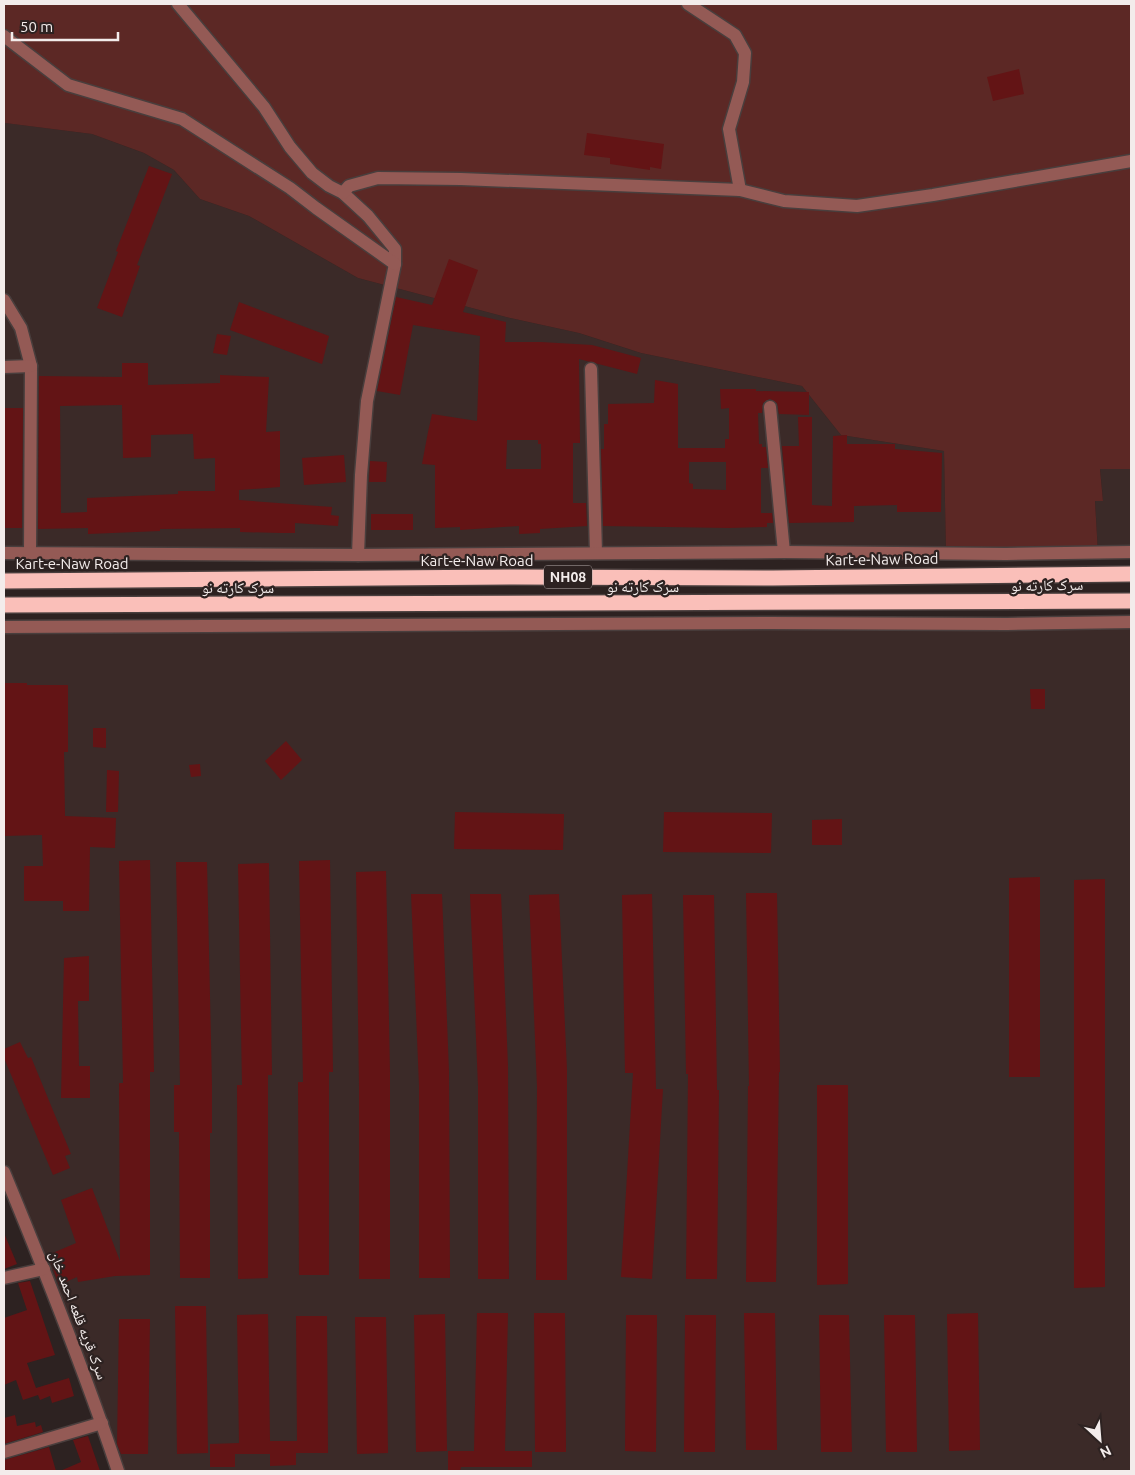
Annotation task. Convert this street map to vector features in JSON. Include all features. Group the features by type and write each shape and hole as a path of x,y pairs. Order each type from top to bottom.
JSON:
{"highway":[{"name":"Kart-e-Naw Road","path":"4,581 514,577 773,578 1131,574"},
{"path":"188,580 190,604"},
{"name":"سرک کارته نو","path":"4,606 1131,601"}],"street":[{"path":"178,4 264,107 290,147 312,172 329,186 343,193 368,216 395,249 394,264 367,401 361,475 358,555"},
{"path":"688,4 735,35 745,53 743,82 729,129 740,190"},
{"path":"4,36 68,85 182,119 290,188 394,264"},
{"path":"343,193 350,186 378,178 461,179 740,190 784,201 857,206 1131,161"},
{"path":"4,300 21,328 31,366 30,552"},
{"path":"4,367 31,366"},
{"path":"591,369 596,553"},
{"path":"770,406 784,552"},
{"path":"4,553 358,555 784,552 1006,554 1131,552"},
{"path":"4,626 1007,624 1131,622"},
{"name":"سرک قریه قلعه احمد خان","path":"4,1172 44,1269 118,1471"},
{"path":"4,1278 44,1269"},
{"path":"4,1452 102,1423"}],"shaded area":[{"path":"4,4 1131,4 1131,469 1100,469 1103,501 1095,501 1098,553 946,554 944,451 841,435 802,386 641,353 579,333 506,317 358,278 249,216 200,199 174,170 144,153 92,134 5,123"},
{"path":"4,120 6,123 92,134 144,153 174,170 200,199 249,216 358,278 506,317 579,333 641,353 802,386 841,435 944,451 946,554 4,553"},
{"path":"1100,469 1131,469 1131,552 1098,553 1095,501 1103,500"},
{"path":"1131,622 1131,1471 118,1471 4,1172 4,627"}],"building":[{"path":"1019,69 1024,94 993,101 987,77"},
{"path":"587,133 664,144 661,169 650,167 650,170 610,164 610,158 584,155"},
{"path":"149,166 172,174 137,265 140,266 122,317 97,308 118,252 116,251"},
{"path":"449,259 478,270 463,312 506,322 505,342 592,345 641,358 637,374 579,359 580,443 573,443 573,503 586,503 587,526 540,529 540,533 519,534 519,526 460,530 460,527 435,528 435,465 422,464 432,414 477,421 480,336 413,325 400,395 377,391 396,297 432,305","holes":["507,440 538,440 538,444 541,444 541,469 506,469"]},
{"path":"239,302 329,336 322,364 230,330"},
{"path":"217,334 231,336 227,355 213,353"},
{"path":"122,363 148,363 148,385 220,383 220,375 269,377 266,432 280,431 280,487 239,490 239,500 332,507 331,515 339,516 338,526 295,523 295,533 240,532 240,528 160,529 160,531 88,534 88,528 38,529 39,376 122,377","holes":["122,405 123,458 151,457 151,435 193,434 194,459 215,458 215,491 178,491 178,494 87,498 87,512 61,513 60,406"]},
{"path":"655,380 678,384 678,448 725,448 725,439 729,439 729,408 721,409 720,389 809,392 809,415 779,414 777,403 770,399 763,403 762,413 758,413 759,444 762,444 762,447 766,447 768,468 761,468 761,513 772,513 773,523 767,523 767,527 729,528 603,526 601,449 604,449 604,424 608,424 608,404 654,403","holes":["689,462 726,462 726,490 693,489 693,484 689,483"]},
{"path":"4,408 23,408 22,528 4,528"},
{"path":"798,417 812,417 812,505 832,506 833,436 847,435 847,444 895,444 895,449 942,453 941,512 897,512 897,505 854,506 854,522 789,523 782,446 799,446"},
{"path":"344,455 346,482 304,485 302,458"},
{"path":"370,461 387,462 386,482 369,482"},
{"path":"371,514 413,514 413,530 371,530"},
{"path":"4,683 68,685 68,752 64,752 65,816 116,818 115,848 90,847 89,911 63,911 63,901 24,901 24,866 43,866 42,835 4,836"},
{"path":"1030,689 1045,689 1045,709 1031,709"},
{"path":"93,728 106,728 106,748 93,747"},
{"path":"286,741 302,760 281,780 265,761"},
{"path":"200,764 201,776 191,777 189,765"},
{"path":"107,770 119,771 118,812 106,812"},
{"path":"455,812 564,814 563,850 454,849"},
{"path":"664,812 772,813 771,853 663,852"},
{"path":"842,819 842,845 812,845 812,820"},
{"path":"150,860 154,1072 150,1072 150,1275 115,1276 78,1282 77,1277 59,1285 48,1255 76,1243 61,1200 92,1188 120,1261 119,1083 123,1083 119,861"},
{"path":"330,860 333,1072 329,1072 329,1275 299,1275 298,1082 303,1082 299,861"},
{"path":"176,862 207,862 212,1085 212,1133 210,1133 210,1278 180,1278 179,1132 174,1132 174,1085 180,1085"},
{"path":"269,863 272,1075 268,1075 268,1278 238,1279 237,1085 242,1085 238,864"},
{"path":"386,871 390,1072 390,1279 359,1279 356,872"},
{"path":"1040,877 1040,1077 1009,1077 1009,878"},
{"path":"1105,879 1105,1287 1074,1288 1074,880"},
{"path":"746,893 777,893 780,1072 776,1282 746,1282 749,1086"},
{"path":"411,894 442,894 449,1071 450,1278 419,1278 419,1085"},
{"path":"470,894 501,894 508,1066 509,1279 478,1279 478,1086"},
{"path":"559,894 567,1070 567,1280 536,1280 537,1087 529,895"},
{"path":"652,894 656,1089 663,1089 652,1279 621,1277 633,1073 625,1073 622,895"},
{"path":"683,895 714,895 717,1090 719,1090 717,1279 686,1279 688,1074 686,1074"},
{"path":"89,956 89,1001 78,1001 79,1066 90,1066 90,1098 61,1098 64,958"},
{"path":"20,1042 28,1058 31,1057 71,1154 65,1156 70,1168 53,1175 4,1058 4,1049"},
{"path":"817,1085 848,1085 848,1284 817,1285"},
{"path":"4,1233 17,1264 4,1269"},
{"path":"30,1281 55,1355 27,1363 36,1388 69,1378 74,1396 52,1403 50,1396 40,1400 38,1395 23,1400 16,1380 4,1385 4,1318 27,1310 18,1283"},
{"path":"175,1306 206,1306 208,1453 177,1454"},
{"path":"477,1313 508,1313 505,1451 532,1451 532,1467 461,1467 460,1471 448,1471 448,1451 474,1451"},
{"path":"534,1313 565,1313 566,1452 535,1452"},
{"path":"744,1313 775,1313 777,1450 746,1450"},
{"path":"978,1313 980,1450 949,1451 947,1314"},
{"path":"268,1314 270,1441 297,1441 296,1316 327,1316 328,1453 296,1453 296,1465 270,1466 270,1454 235,1454 235,1467 210,1467 210,1444 239,1443 237,1315"},
{"path":"445,1314 447,1451 416,1452 414,1315"},
{"path":"626,1315 657,1315 656,1452 625,1451"},
{"path":"685,1315 716,1315 715,1452 684,1452"},
{"path":"819,1315 849,1315 852,1452 821,1452"},
{"path":"884,1315 915,1315 917,1452 886,1452"},
{"path":"355,1317 386,1317 388,1453 357,1454"},
{"path":"119,1319 150,1319 148,1454 121,1454 117,1444"},
{"path":"15,1415 17,1426 35,1422 36,1427 41,1425 43,1432 4,1444 4,1418"},
{"path":"88,1436 100,1471 60,1471 81,1462 73,1440"},
{"path":"49,1447 56,1471 4,1471 4,1460"}]}
